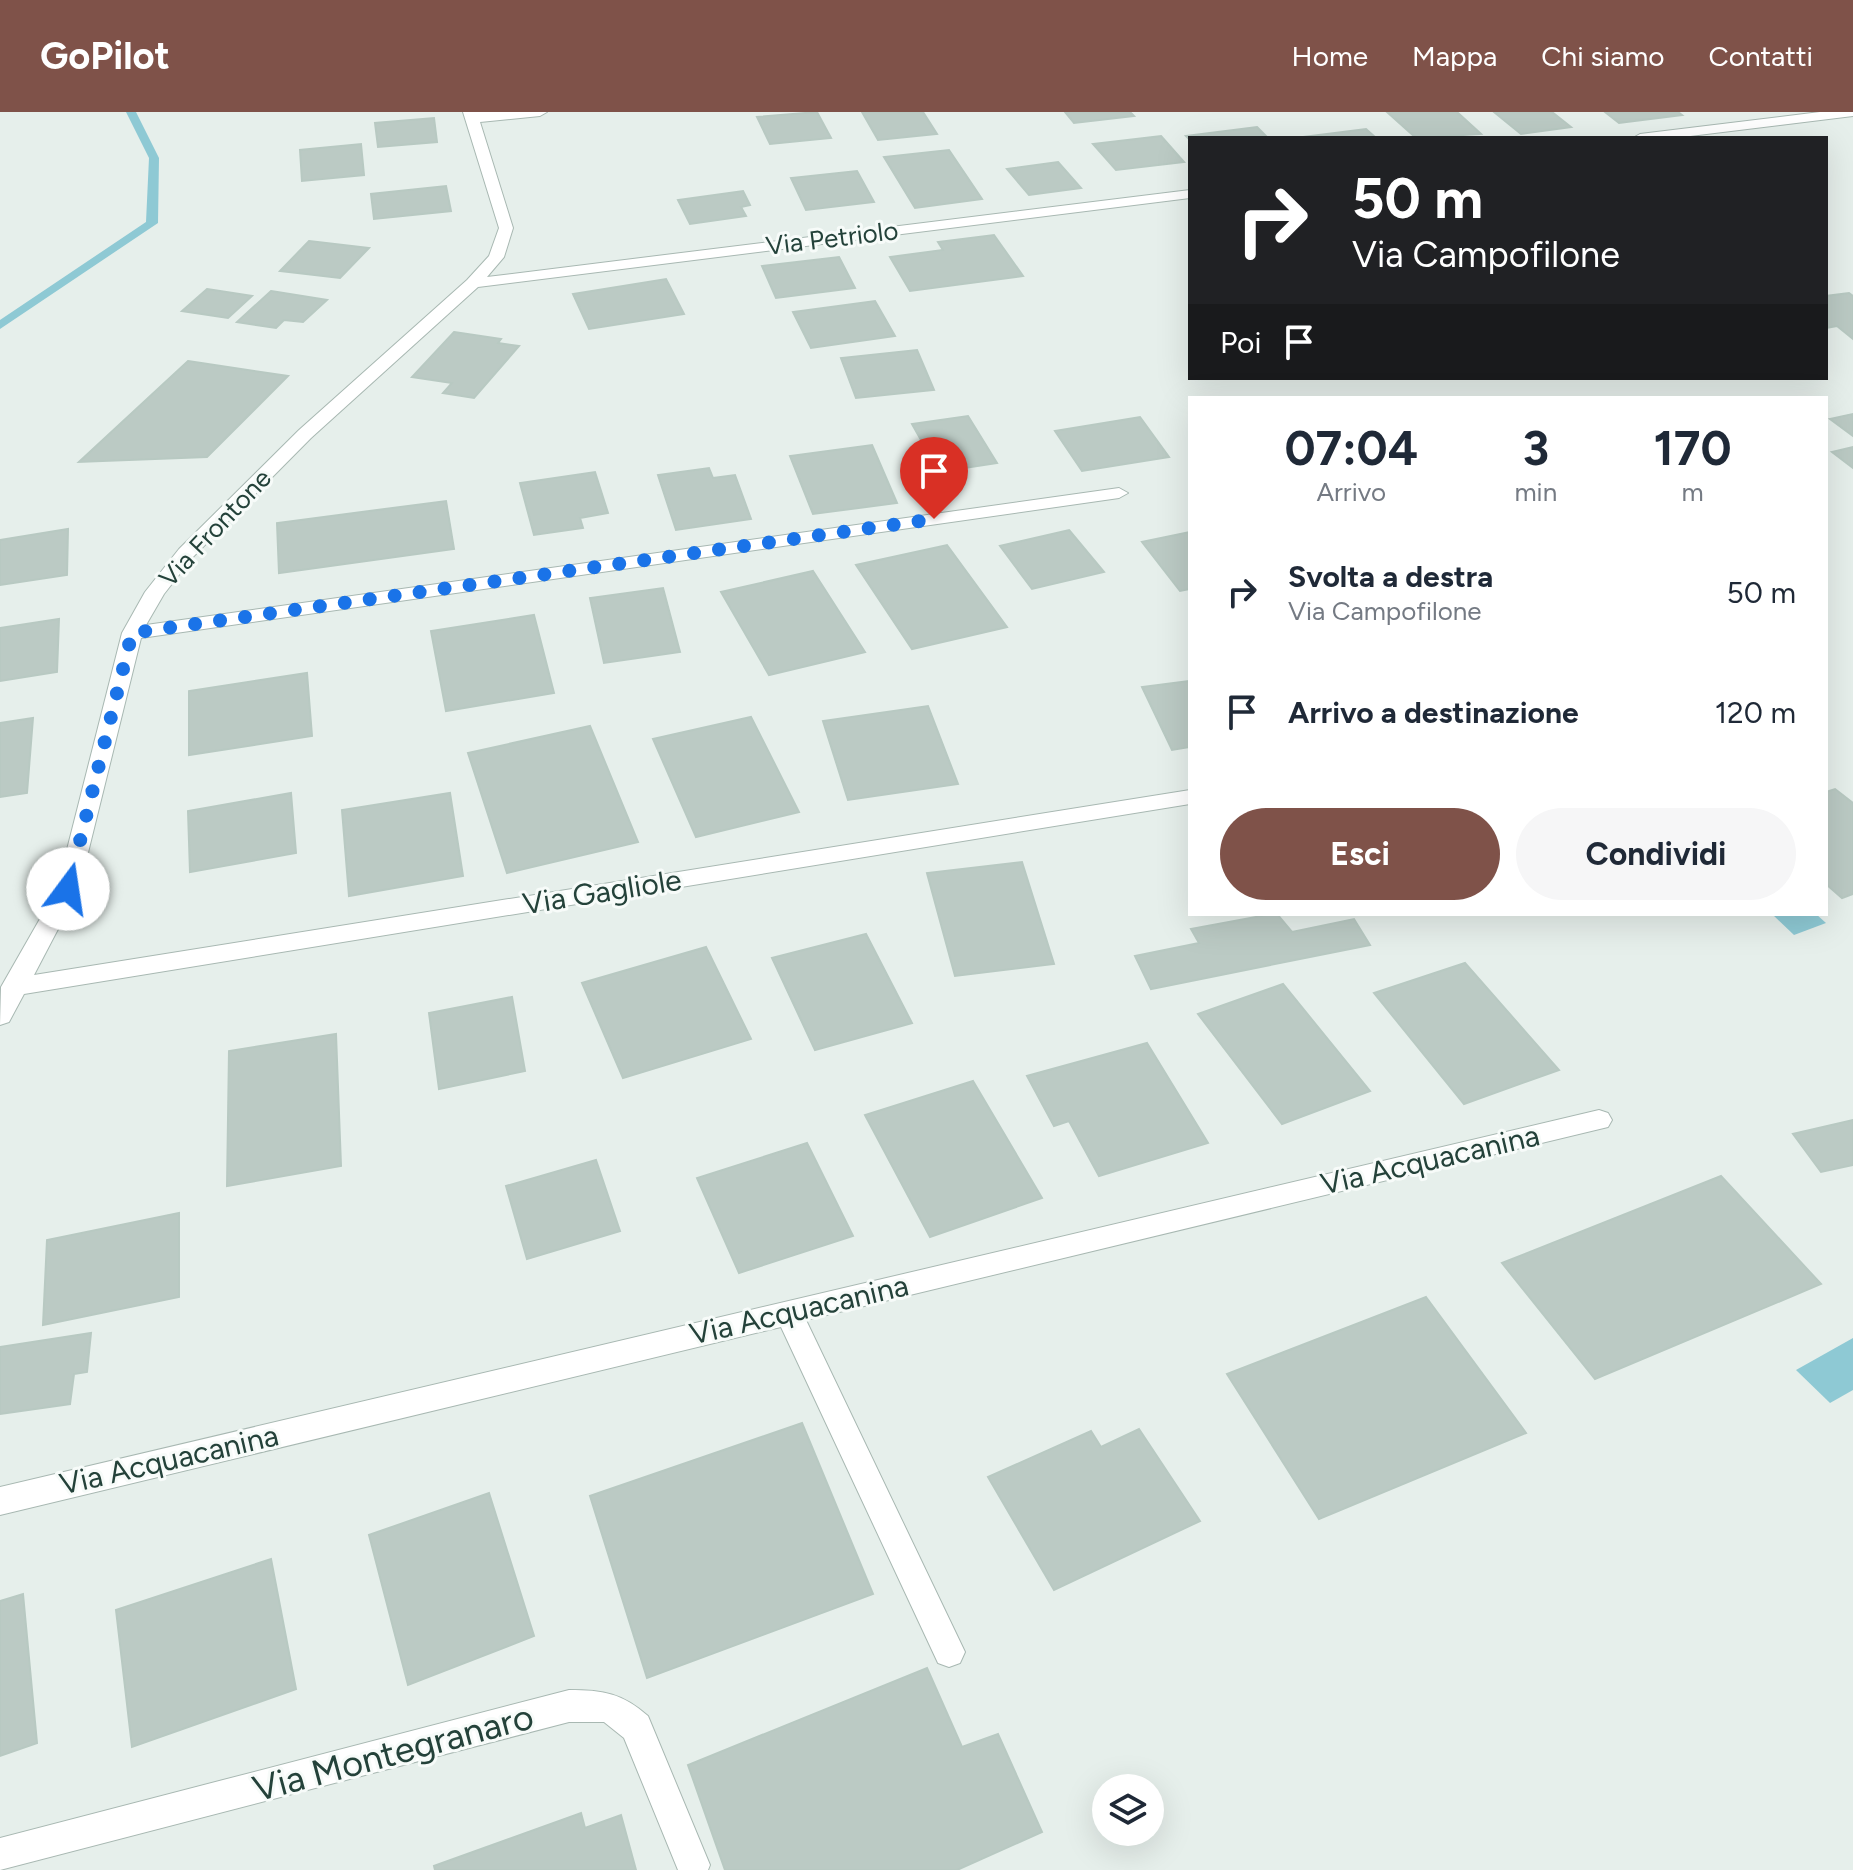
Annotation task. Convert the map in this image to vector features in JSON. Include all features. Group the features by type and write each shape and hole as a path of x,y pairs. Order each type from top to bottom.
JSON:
{"street":[{"path":"471,116 540,112"},
{"path":"1736,112 1755,124"},
{"path":"1656,136 1853,112"},
{"name":"Via Frontone","path":"0,1016 68,889 132,633 155,592 186,553 305,434 473,283 496,257 506,228 471,116"},
{"name":"Via Petriolo","path":"473,283 1188,194"},
{"path":"132,633 1119,493"},
{"name":"Via Gagliole","path":"13,987 1188,797"},
{"name":"Via Acquacanina","path":"0,1501 1599,1120"},
{"path":"789,1313 949,1652"},
{"name":"Via Montegranaro","path":"0,1855 569,1706 587,1704 617,1710 636,1727 693,1865"}],"water":[{"path":"1774,916 1818,916 1826,923 1794,935"},
{"path":"1853,1338 1853,1390 1830,1403 1796,1370"}],"building":[{"path":"817,112 831,138 770,144 757,117"},
{"path":"862,112 923,112 937,134 878,140"},
{"path":"1065,112 1130,112 1134,116 1074,123"},
{"path":"1387,112 1457,112 1481,134 1448,136 1414,136"},
{"path":"1494,112 1552,112 1571,127 1521,134"},
{"path":"1605,112 1678,112 1682,115 1619,123"},
{"path":"434,118 437,142 378,147 375,123"},
{"path":"1257,127 1266,136 1188,138 1186,136"},
{"path":"1366,129 1374,136 1311,136"},
{"path":"1161,136 1184,162 1116,170 1093,144"},
{"path":"361,144 364,175 302,181 300,150"},
{"path":"949,150 982,199 915,208 884,157"},
{"path":"1058,162 1081,188 1029,195 1007,169"},
{"path":"857,171 874,202 806,210 791,178"},
{"path":"446,186 451,211 374,219 371,194"},
{"path":"743,191 750,205 741,207 746,216 690,224 678,200"},
{"path":"994,235 1023,276 910,291 890,257 943,250 938,242"},
{"path":"309,241 369,248 340,278 280,271"},
{"path":"839,257 855,288 776,298 762,266"},
{"path":"666,279 684,314 589,329 573,294"},
{"path":"207,289 252,296 228,318 182,311"},
{"path":"271,291 327,300 303,322 284,320 276,328 237,322"},
{"path":"1849,293 1853,296 1853,339 1837,326 1828,328 1828,296"},
{"path":"875,301 895,336 811,348 793,312"},
{"path":"454,332 501,339 498,343 519,346 474,398 443,393 452,383 412,377"},
{"path":"917,350 934,390 856,398 841,358"},
{"path":"188,361 288,376 207,457 79,462"},
{"path":"1853,414 1853,436 1830,419"},
{"path":"968,416 997,463 939,472 912,424"},
{"path":"1140,417 1169,457 1082,471 1055,431"},
{"path":"872,445 897,503 813,514 790,456"},
{"path":"1853,447 1853,468 1832,452"},
{"path":"709,468 713,478 735,475 751,519 676,530 658,475"},
{"path":"595,472 608,513 580,518 583,528 534,535 520,483"},
{"path":"446,501 454,549 279,573 277,523"},
{"path":"68,529 67,575 0,585 0,540"},
{"path":"1069,530 1104,572 1032,589 1000,546"},
{"path":"1188,532 1188,589 1180,591 1142,542"},
{"path":"947,545 1007,627 912,649 856,565"},
{"path":"813,571 865,652 769,675 721,592"},
{"path":"663,588 680,652 604,663 590,598"},
{"path":"534,615 554,693 446,711 431,631"},
{"path":"59,619 57,672 0,681 0,628"},
{"path":"307,673 312,736 189,755 189,691"},
{"path":"1188,681 1188,747 1172,750 1142,687"},
{"path":"928,706 958,784 848,800 823,721"},
{"path":"751,717 799,812 696,837 653,739"},
{"path":"33,718 27,793 0,797 0,723"},
{"path":"590,726 638,842 507,873 468,753"},
{"path":"1835,789 1853,803 1853,894 1842,898 1828,886 1828,791"},
{"path":"291,793 296,853 190,872 188,811"},
{"path":"450,793 463,876 349,896 342,810"},
{"path":"1022,862 1054,964 955,976 927,873"},
{"path":"1261,916 1279,916 1292,932 1354,919 1370,945 1151,989 1135,956 1199,943 1191,929"},
{"path":"866,934 912,1023 815,1050 772,958"},
{"path":"706,947 751,1039 623,1078 582,983"},
{"path":"1465,963 1559,1070 1464,1104 1374,993"},
{"path":"1283,984 1370,1091 1282,1124 1198,1014"},
{"path":"512,997 525,1071 439,1089 429,1013"},
{"path":"336,1034 341,1166 227,1186 229,1051"},
{"path":"1147,1043 1208,1143 1099,1176 1069,1121 1054,1126 1027,1076"},
{"path":"973,1081 1042,1198 930,1237 865,1115"},
{"path":"1853,1120 1853,1165 1821,1172 1793,1134"},
{"path":"807,1143 853,1236 739,1273 697,1178"},
{"path":"596,1160 620,1231 527,1259 506,1186"},
{"path":"1721,1176 1821,1284 1595,1379 1502,1263"},
{"path":"179,1213 179,1297 43,1325 47,1240"},
{"path":"1426,1297 1526,1433 1319,1519 1227,1374"},
{"path":"91,1333 87,1372 74,1374 70,1404 0,1414 0,1347"},
{"path":"802,1423 873,1594 647,1678 590,1496"},
{"path":"1139,1429 1200,1521 1054,1590 988,1477 1091,1431 1101,1447"},
{"path":"489,1493 534,1636 408,1685 369,1535"},
{"path":"271,1559 296,1689 132,1747 116,1610"},
{"path":"23,1594 37,1743 0,1756 0,1601"},
{"path":"927,1668 962,1747 998,1734 1042,1832 957,1870 725,1870 688,1765"},
{"path":"581,1813 585,1828 621,1815 636,1870 435,1870 434,1866"}],"waterway":[{"path":"0,325 152,223 154,158 131,112"}],"route":[{"path":"68,889 132,633 934,519"}]}
